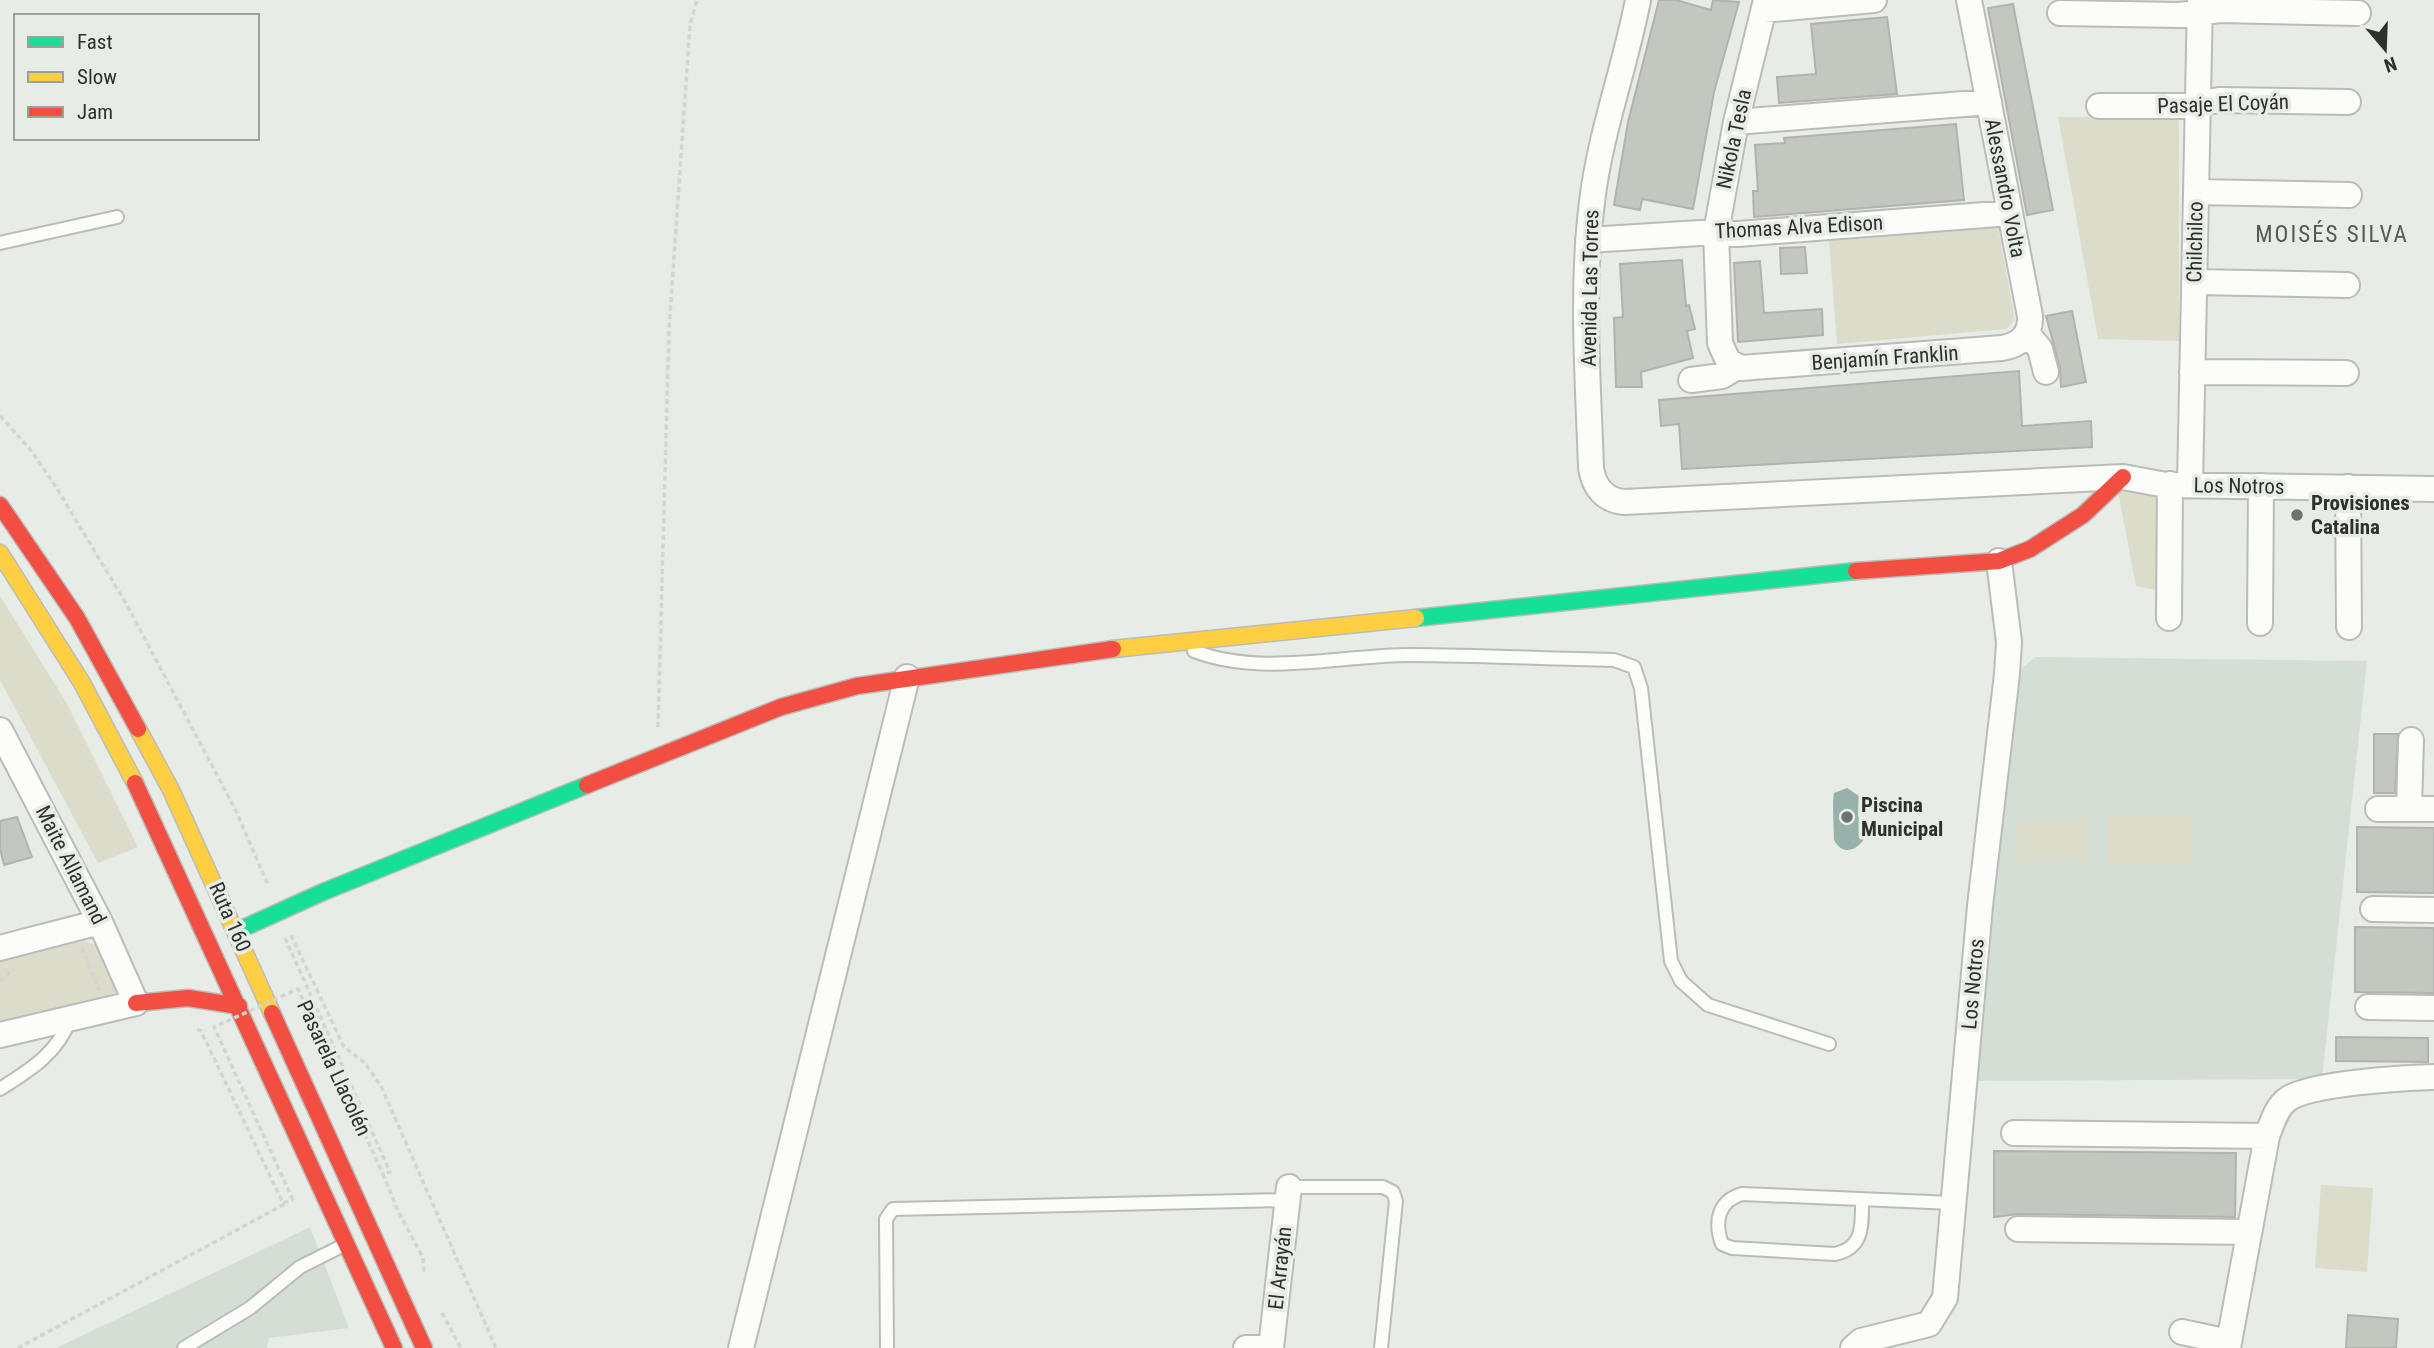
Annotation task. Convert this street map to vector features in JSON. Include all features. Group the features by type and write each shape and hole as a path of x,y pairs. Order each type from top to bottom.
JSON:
{"main road":[{"path":"237,931 781,707 821,694 907,677 1174,643 1888,567 1999,561 2030,549 2082,515 2123,477"},
{"name":"Ruta 160","path":"0,505 77,618 171,790 424,1348"},
{"name":"Ruta 160","path":"0,553 50,628 111,735 239,1006 347,1244 388,1346"},
{"path":"136,1003 181,996 208,998 239,1006"}],"street":[{"name":"Avenida Las Torres","path":"1602,494 1595,484 1591,468 1586,312 1588,240 1598,163 1638,0"},
{"path":"1765,5 1874,0"},
{"name":"Alessandro Volta","path":"1969,0 2030,316 2027,333 2040,349 2046,372"},
{"name":"Nikola Tesla","path":"1733,364 1721,350 1719,336 1716,232 1736,122 1765,5"},
{"path":"2060,13 2090,7 2199,6 2220,10 2358,13"},
{"name":"Chilchilco","path":"2169,618 2192,372 2199,6"},
{"name":"Pasaje El Coyán","path":"2099,106 2197,104 2218,100 2348,102"},
{"path":"1736,122 1989,102"},
{"path":"2196,192 2349,195"},
{"name":"Thomas Alva Edison","path":"1588,240 1716,232 1738,234 2010,213"},
{"path":"2194,282 2347,285"},
{"name":"Benjamín Franklin","path":"1691,380 1722,376 1733,364 2002,348 2020,342 2027,333"},
{"path":"2192,372 2346,373"},
{"name":"Los Notros","path":"1602,494 1624,502 2123,477 2180,485 2434,489"},
{"path":"2260,623 2261,486"},
{"path":"2348,487 2349,627"},
{"name":"Los Notros","path":"1853,1348 1860,1341 1918,1329 1929,1324 1945,1298 1980,906 2007,674 2009,642 1999,561"},
{"path":"741,1348 907,677"},
{"name":"Maite Allamand","path":"0,730 100,922 136,1003"},
{"path":"2409,809 2411,740"},
{"path":"2378,808 2434,809"},
{"path":"2373,909 2434,910"},
{"path":"0,948 100,922"},
{"path":"0,1035 136,1003"},
{"path":"2368,1007 2434,1008"},
{"path":"2182,1332 2228,1345 2267,1136 2280,1107 2299,1093 2395,1079 2434,1077"},
{"path":"2014,1133 2267,1136"},
{"name":"El Arrayán","path":"1271,1348 1288,1193"},
{"path":"2018,1229 2248,1232"},
{"path":"1246,1348 1271,1348"}],"lane":[{"path":"0,243 117,217"},
{"path":"1174,643 1219,660 1277,662 1409,655 1614,660 1634,667 1643,701 1671,961 1681,981 1708,1005 1829,1044"},
{"path":"0,1088 30,1070 59,1044 70,1018"},
{"path":"887,1348 886,1219 893,1209 1383,1187 1393,1192 1396,1201 1381,1348"},
{"path":"1862,1200 1862,1227 1859,1238 1844,1252 1835,1254 1732,1248 1722,1244 1719,1236 1718,1215 1724,1204 1730,1197 1742,1194 1953,1203"},
{"path":"184,1348 250,1308 300,1267 347,1244"}],"path":[{"path":"658,759 669,330 690,26 697,0"},
{"path":"0,416 30,449 56,486 127,605 235,809 277,913 390,1172 383,1174 398,1211 423,1258 424,1279"},
{"path":"277,913 344,1047 364,1062 381,1086 496,1348"},
{"name":"Pasarela Llacolén","path":"18,1348 293,1200 214,1027 298,989 383,1174"},
{"path":"336,1050 344,1047"},
{"path":"440,1309 461,1348"}],"shaded area":[{"path":"2035,657 2367,661 2322,1079 1975,1081 2018,672"},
{"path":"310,1227 349,1328 269,1338 267,1348 56,1348"}],"green space":[{"path":"2058,117 2179,118 2179,341 2098,339"},
{"path":"1998,227 2015,319 2007,329 1837,344 1829,241"},
{"path":"2117,486 2159,491 2161,591 2136,586"},
{"path":"0,596 66,702 138,847 98,863 0,680"},
{"path":"2107,816 2193,816 2192,865 2107,865"},
{"path":"2089,819 2089,861 2018,862 2017,820"},
{"path":"83,941 96,945 118,990 113,1000 0,1026 0,961"},
{"path":"2321,1185 2373,1188 2367,1272 2315,1268"}],"water":[{"name":"Piscina Municipal","path":"1847,788 1859,796 1858,815 1864,839 1857,847 1845,850 1834,840 1833,802 1834,793"}],"building":[{"path":"1659,0 1676,0 1711,10 1713,0 1739,2 1714,92 1693,209 1642,199 1640,210 1614,205 1628,122"},
{"path":"2013,4 2053,210 2027,215 1988,8"},
{"path":"1887,17 1897,94 1779,103 1777,77 1816,74 1811,24"},
{"path":"1956,124 1964,200 1754,217 1753,191 1758,191 1755,145 1785,143 1784,138"},
{"path":"1805,247 1807,273 1781,274 1780,248"},
{"path":"1682,260 1686,306 1689,305 1695,329 1687,331 1693,358 1641,372 1642,387 1616,387 1614,318 1623,317 1620,264"},
{"path":"1760,261 1764,313 1822,309 1823,335 1738,342 1734,263"},
{"path":"2072,311 2086,382 2061,387 2060,368 2046,316"},
{"path":"2019,371 2022,426 2091,421 2092,447 1682,469 1679,424 1661,426 1659,400"},
{"path":"2374,734 2398,734 2395,793 2374,793"},
{"path":"17,817 32,857 4,865 0,848 0,821"},
{"path":"2357,827 2434,828 2434,893 2357,892"},
{"path":"2355,927 2434,928 2434,993 2355,992"},
{"path":"2336,1037 2428,1038 2428,1062 2336,1061"},
{"path":"1994,1151 2236,1153 2235,1217 2018,1214 1994,1217"},
{"path":"2348,1315 2398,1319 2396,1348 2346,1348"}],"traffic: fast":[{"path":"1416,618 1856,571"},
{"path":"237,931 323,892 587,785"}],"traffic: slow":[{"path":"0,553 82,683 135,783"},
{"path":"1113,649 1416,618"},
{"path":"138,729 171,790 272,1013"}],"traffic: jam":[{"path":"1856,571 1999,561 2030,549 2083,515 2123,477"},
{"path":"0,505 77,618 138,729"},
{"path":"587,785 781,707 857,686 1113,649"},
{"path":"135,783 394,1348"},
{"path":"136,1003 188,998 239,1006"},
{"path":"272,1013 424,1348"}],"place":[{"name":"Provisiones Catalina","path":"2297,515"},
{"name":"Piscina Municipal","path":"1847,817"}],"district":[{"name":"MOISÉS SILVA","path":"2332,234"}]}
